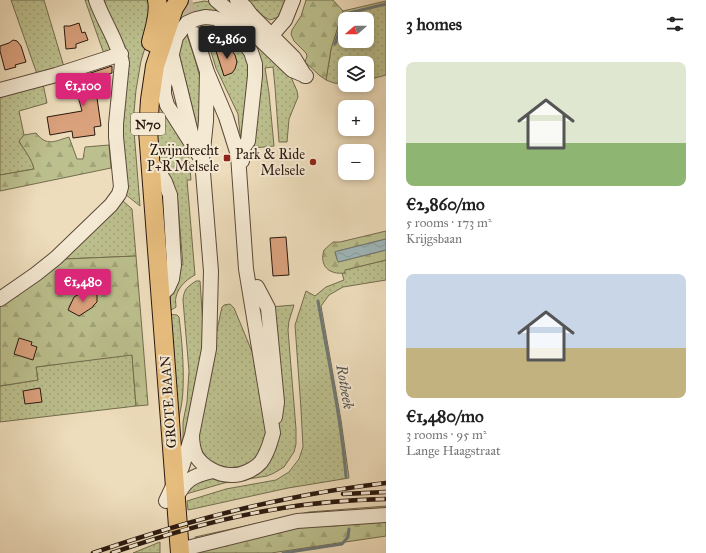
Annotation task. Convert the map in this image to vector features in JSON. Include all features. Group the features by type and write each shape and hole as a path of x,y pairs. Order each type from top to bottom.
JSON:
{"main road":[{"name":"N70","path":"152,254 138,134 138,106 143,75 158,16 157,0"},
{"name":"N70","path":"152,254 148,132 150,100 155,66 174,8 179,0"},
{"name":"GROTE BAAN","path":"152,254 160,296 172,494 171,545 179,551"},
{"name":"GROTE BAAN","path":"152,254 172,494"}],"street":[{"path":"0,299 56,258 111,205 119,194 121,186 116,124 122,63 121,54 98,8 96,0"},
{"path":"216,0 242,22 268,40"},
{"path":"237,0 268,40"},
{"path":"268,40 285,20 293,0"},
{"path":"199,155 167,105 164,94 164,86 171,52 176,37 187,23 205,17 215,18 227,24 251,52 255,64 248,141 238,155"},
{"path":"195,34 207,72 226,117 238,155 246,269 273,433"},
{"path":"0,90 56,75 121,54"},
{"path":"172,494 192,435 209,349 210,322 203,272 195,177 206,121 207,72"},
{"path":"238,155 247,169 257,287 253,311"},
{"path":"150,162 165,182 170,196 174,265 172,279 168,288 160,296"},
{"path":"192,435 193,446 197,456 204,465 213,471 231,476 252,469 261,462 267,454 273,433 277,402 268,308 257,287"},
{"path":"172,494 186,482 200,474 213,471"},
{"path":"179,551 297,521 386,515"}],"green space":[{"path":"11,0 44,0 64,67 37,74"},
{"path":"85,0 91,0 111,45 110,51 104,54"},
{"path":"104,0 151,0 148,38 141,61 134,112 134,131 140,206 125,194 121,143 128,55 109,15"},
{"path":"247,0 289,0 283,13 270,20 263,16"},
{"path":"306,0 333,0 343,11 338,12 338,27 331,49 326,80 305,62 307,56 306,53 294,41 291,34 301,16"},
{"path":"204,1 219,6 230,16 229,19 221,14 204,11 189,16 182,21 172,36 161,82 161,94 163,101 169,114 186,140 188,148 191,180 187,180 195,275 186,281 177,293 176,307 168,310 165,308 167,296 174,280 177,265 183,265 177,194 172,195 169,184 156,161 154,153 153,115 156,85 172,23 175,17 184,6"},
{"path":"386,1 386,75 374,78 374,56 338,56 338,83 326,80 331,49 338,27 338,48 374,48 374,12 343,12"},
{"path":"195,22 224,25 248,53 249,67 241,140 238,114 216,68 204,29 197,27 192,28 187,35 202,85 200,139 178,49 180,39"},
{"path":"255,40 288,70 298,97 289,119 287,142 279,142 273,67 265,68 274,146 254,148 262,69 252,42"},
{"path":"43,84 47,103 19,111 24,135 19,142 30,158 34,169 0,175 0,97"},
{"path":"36,133 44,140 51,142 69,137 77,159 83,159 85,147 109,145 111,168 0,191 0,175 34,169 30,158 19,141 24,135"},
{"path":"123,201 132,209 136,256 65,259"},
{"path":"386,231 386,239 335,252 338,262 386,250 386,260 345,270 345,273 330,271 324,265 324,250 333,242 340,242"},
{"path":"136,256 148,405 136,406 132,355 36,367 38,380 0,386 0,306 65,259"},
{"path":"386,260 386,280 343,287 329,295 321,306 341,420 349,478 288,488 188,510 187,501 226,489 276,480 289,472 299,459 303,447 295,325 306,291 315,296 326,287 344,280 342,273 345,273 344,270"},
{"path":"196,281 200,281 204,340 183,445 183,422 187,402 189,371 183,300 186,289"},
{"path":"230,304 234,308 255,359 267,435 264,450 251,463 237,468 228,469 211,462 200,447 198,436 200,409 222,307"},
{"path":"294,305 288,330 296,429 296,444 294,452 284,467 267,476 224,483 186,494 196,480 266,466 276,449 281,398 270,307"},
{"path":"167,314 177,315 179,317 181,335 183,393 178,423"},
{"path":"132,354 136,406 0,422 0,386 38,380 36,367"},
{"path":"386,506 386,536 271,553 196,553 195,537 309,512"},
{"path":"160,542 160,553 133,553"}],"water":[{"path":"386,239 386,250 338,262 335,252"}],"building":[{"path":"79,23 82,33 85,32 88,40 76,44 76,48 66,49 64,26"},
{"path":"13,40 17,41 21,46 26,62 5,70 0,46"},
{"path":"223,46 232,51 237,62 232,73 224,76 215,48"},
{"path":"112,66 112,73 101,77 106,95 97,98 101,126 94,127 95,135 73,138 72,131 50,135 47,117 82,111 75,85 71,86 69,80"},
{"path":"286,237 289,275 273,276 270,238"},
{"path":"97,291 97,302 93,307 79,316 68,310 74,297 83,292"},
{"path":"19,338 32,342 31,345 37,347 33,360 14,354"},
{"path":"40,388 42,402 25,404 23,391"}],"waterway":[{"name":"Rotbeek","path":"335,44 345,14 386,4"},
{"name":"Rotbeek","path":"318,301 338,410 346,477"},
{"name":"Rotbeek","path":"283,553 342,544 348,537 349,529"}],"tunnel":[{"path":"185,0 194,32"}],"railway":[{"path":"93,553 213,516 262,504 312,494 386,483"},
{"path":"343,494 386,492"},
{"path":"112,553 191,528 251,514 314,504 386,499"}],"place":[{"name":"Zwijndrecht P+R Melsele","path":"227,158"},
{"name":"Park & Ride Melsele","path":"313,162"}]}
